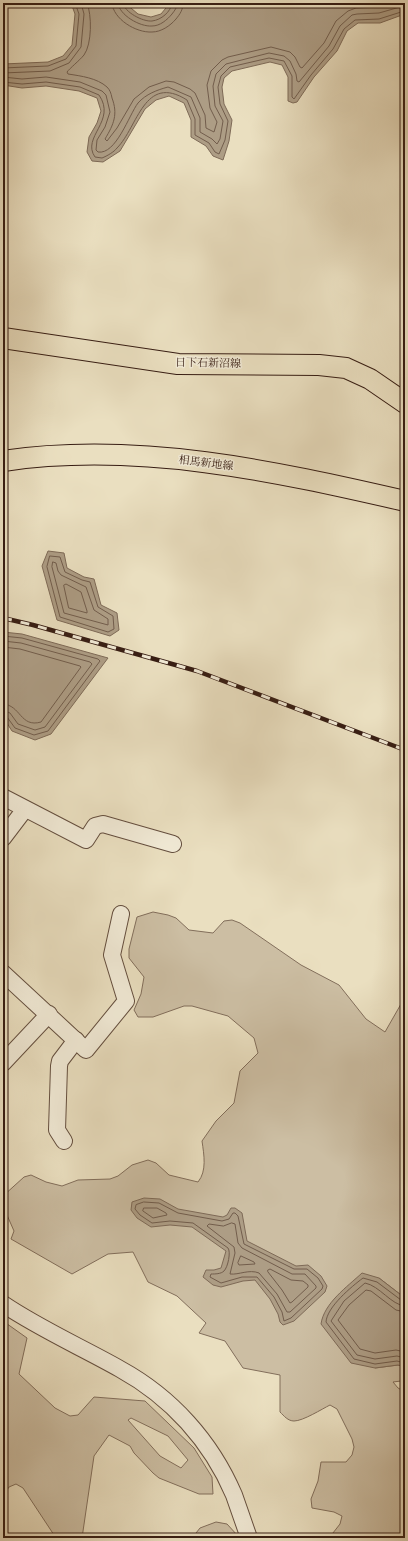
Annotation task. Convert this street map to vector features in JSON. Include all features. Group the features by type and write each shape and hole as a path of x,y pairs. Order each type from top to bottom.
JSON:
{"main road":[{"name":"日下石新沼線","path":"3,338 178,364 319,365 346,368 370,379 405,403"},
{"name":"相馬新地線","path":"3,461 72,455 185,460 244,468 405,501"}],"street":[{"path":"3,797 86,840 95,826 103,824 173,844"},
{"path":"3,838 25,809"},
{"path":"3,972 86,1050 126,1001 112,955 121,914"},
{"path":"3,1062 49,1014"},
{"path":"64,1141 57,1130 59,1066 60,1061 76,1040"},
{"path":"3,1304 21,1317 150,1387 173,1406 197,1432 218,1463 234,1495 249,1538"}],"shaded area":[{"path":"153,912 176,918 189,930 213,933 224,921 232,920 240,923 301,965 339,985 366,1019 385,1032 405,997 405,1298 379,1278 375,1368 398,1365 405,1367 405,1377 401,1381 393,1382 398,1388 405,1392 405,1538 329,1538 340,1524 342,1516 334,1512 312,1508 311,1499 318,1481 321,1462 346,1462 352,1455 354,1447 352,1439 337,1409 330,1405 298,1420 292,1421 286,1418 280,1412 280,1375 243,1368 225,1341 199,1333 206,1323 177,1296 148,1282 133,1252 108,1254 72,1274 11,1239 14,1231 3,1206 3,1196 24,1177 31,1175 46,1182 62,1186 78,1180 110,1179 118,1176 132,1165 148,1160 156,1163 169,1175 198,1182 204,1168 202,1141 216,1121 234,1103 240,1071 258,1053 254,1038 228,1016 192,1006 184,1006 153,1017 138,1017 134,1010 141,994 144,977 129,958 129,949 137,917"},
{"path":"3,1321 27,1338 19,1374 55,1408 70,1416 78,1415 94,1397 145,1401 194,1448 212,1477 213,1494 199,1494 159,1478 134,1453 130,1446 109,1435 94,1456 82,1538 56,1538 23,1488 16,1484 9,1487 3,1496","holes":["131,1418 168,1436 188,1460 181,1468 160,1456 128,1420"]},
{"path":"216,1522 227,1524 238,1536 235,1538 192,1538 200,1528"}],"water":[{"path":"71,3 125,3 138,14 151,17 161,14 170,3 405,3 405,16 402,15 380,23 358,23 347,31 337,51 314,77 297,102 293,103 288,101 288,77 282,65 270,62 232,71 224,78 222,87 224,104 232,120 229,141 223,160 213,156 206,146 191,137 191,120 184,103 169,96 156,100 145,109 120,151 103,162 92,161 87,152 89,137 97,123 101,111 97,98 79,91 46,86 22,88 3,85 3,64 48,62 63,56 72,45 75,14"},
{"path":"48,551 64,553 67,568 84,577 94,579 101,605 117,613 119,630 110,636 57,620 42,566"},
{"path":"3,632 22,634 108,658 51,734 35,740 12,731 3,717"},
{"path":"144,1198 160,1199 178,1209 223,1217 227,1215 231,1208 235,1208 242,1213 247,1241 296,1266 308,1265 321,1276 327,1286 325,1292 294,1321 283,1325 280,1322 278,1314 270,1299 255,1280 243,1281 221,1287 213,1285 203,1277 206,1270 221,1268 226,1251 192,1227 170,1225 151,1227 137,1218 131,1210 132,1202"},
{"path":"362,1273 379,1278 405,1298 405,1367 398,1365 375,1368 351,1363 321,1324 323,1316 331,1302"}],"railway":[{"path":"3,618 197,671 405,750"}]}
